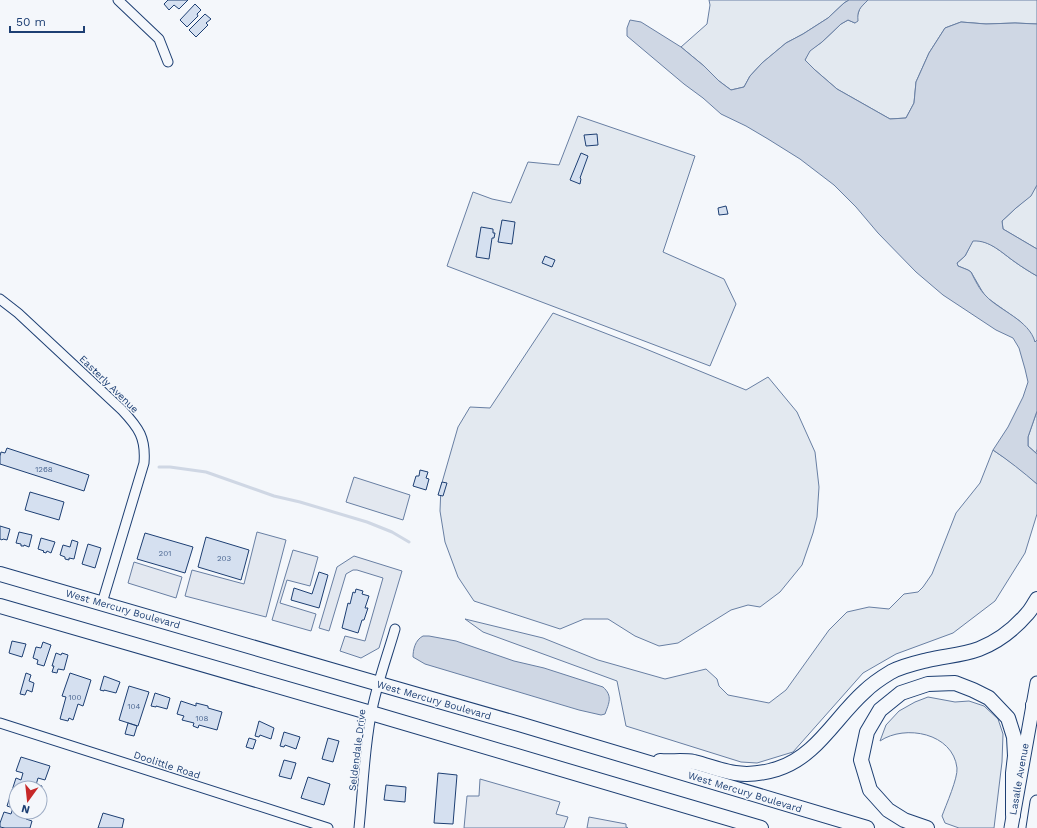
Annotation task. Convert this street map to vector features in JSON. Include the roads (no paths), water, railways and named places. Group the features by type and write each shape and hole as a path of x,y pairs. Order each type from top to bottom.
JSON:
{"main road":[{"name":"West Mercury Boulevard","path":"0,574 519,724 868,828"},
{"path":"641,761 692,762 734,773 756,774 776,770 791,764 804,756 817,744 853,703 876,682 893,671 915,663 958,655 978,649 999,640 1028,614 1037,599"},
{"path":"0,606 761,828"},
{"name":"Lasalle Avenue","path":"1012,822 1035,705 1037,683"},
{"path":"927,828 904,820 888,810 870,790 861,760 867,732 880,710 901,693 928,684 955,684 973,690 989,698 1008,718 1014,737 1015,756 1013,773 1012,822"},
{"path":"1034,828 1037,802"},
{"path":"698,809 729,828"},
{"path":"1034,828 1037,823"}],"street":[{"path":"118,0 159,39 168,62"},
{"name":"Easterly Avenue","path":"0,299 18,312 122,410 141,435 145,449 144,463 102,603"},
{"name":"Seldendale Drive","path":"359,828 371,713 378,684 395,629"},
{"name":"Doolittle Road","path":"0,723 328,828"}],"waterway":[{"path":"159,467 206,472 274,496 300,502 367,522 392,532 409,542"}]}
